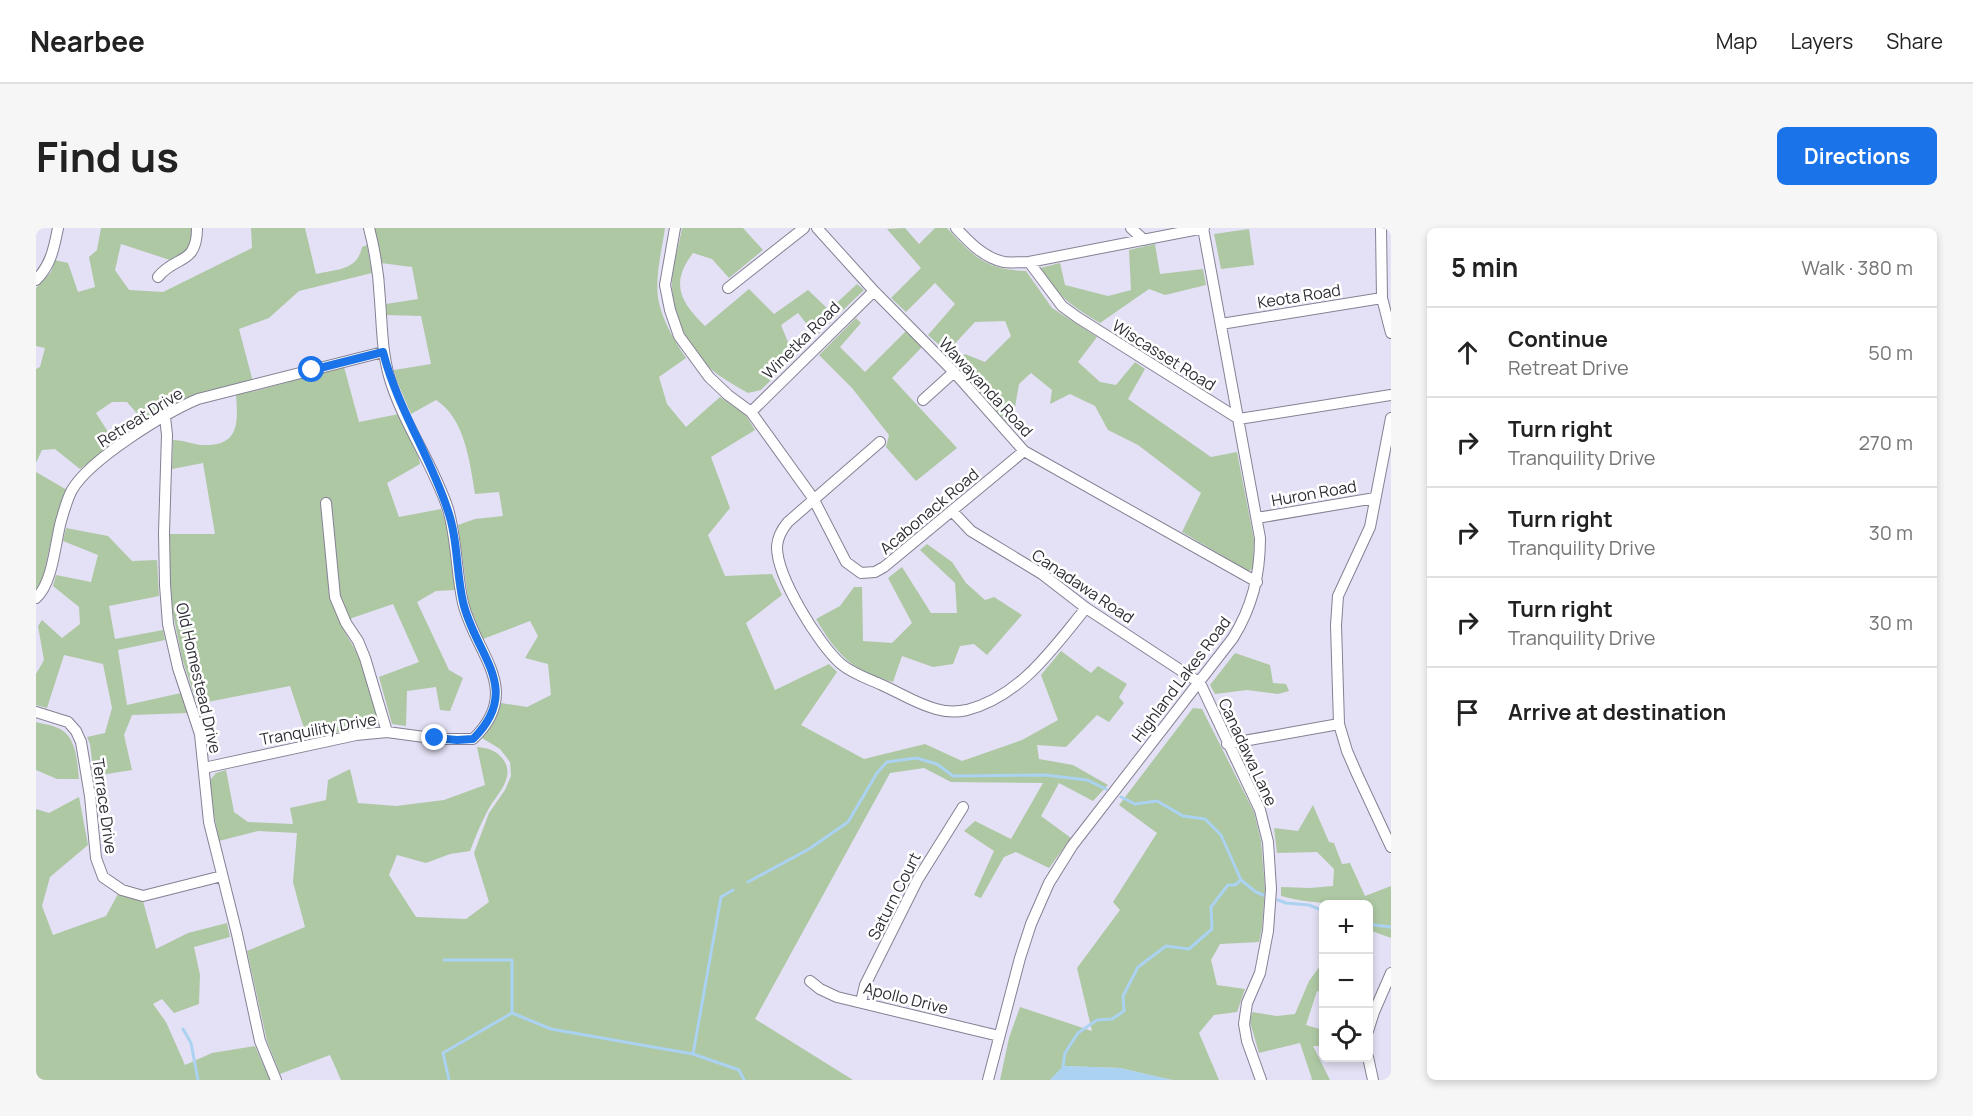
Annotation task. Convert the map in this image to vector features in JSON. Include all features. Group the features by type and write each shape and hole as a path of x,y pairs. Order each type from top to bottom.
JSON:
{"street":[{"path":"36,280 46,270 53,253 58,228"},
{"path":"158,277 164,269 188,257 197,244 197,228"},
{"name":"Tranquility Drive","path":"204,768 356,735 387,732 439,739 473,739 483,729 496,702 496,687 490,668 463,604 456,547 448,509 390,379 383,352 379,280 369,228"},
{"name":"Acabonack Road","path":"675,228 665,285 679,336 710,377 728,395 751,412 813,498 850,566 861,573 875,572 884,567 1024,451"},
{"path":"728,288 804,228"},
{"name":"Wawayanda Road","path":"817,228 874,291 954,372 1024,451 1257,582"},
{"path":"956,228 972,246 1004,262 1029,262 1204,228"},
{"path":"1131,228 1144,240"},
{"name":"Highland Lakes Road","path":"988,1080 1024,946 1039,903 1049,883 1078,838 1233,639 1250,608 1257,582 1260,538 1204,228"},
{"path":"1381,228 1382,298 1391,333"},
{"name":"Wiscasset Road","path":"1029,262 1062,306 1239,419"},
{"name":"Winetka Road","path":"751,412 874,291"},
{"name":"Keota Road","path":"1221,324 1382,298"},
{"name":"Retreat Drive","path":"36,598 45,589 61,521 72,491 79,480 109,452 183,405 212,394 383,352"},
{"path":"923,400 954,372"},
{"path":"1239,419 1391,395"},
{"name":"Old Homestead Drive","path":"165,417 167,435 164,533 166,602 178,668 200,734 209,822 237,934 260,1041 276,1080"},
{"path":"1391,418 1370,526 1338,596 1336,625 1340,724 1354,766 1391,847"},
{"path":"880,442 813,498 782,528 777,542 782,568 799,606 817,634 841,664 923,704 952,712 967,710 1009,691 1029,675 1086,608"},
{"name":"Huron Road","path":"1257,518 1376,498"},
{"path":"326,503 335,597 365,658 387,732"},
{"name":"Canadawa Road","path":"952,511 971,531 1042,574 1086,608 1200,683"},
{"name":"Canadawa Lane","path":"1200,683 1260,810 1268,842 1271,889 1268,931 1260,973 1247,1003 1244,1024 1247,1041 1262,1080"},
{"name":"Terrace Drive","path":"36,712 68,722 76,731 81,742 90,796 96,858 103,877 122,890 143,896 222,876"},
{"path":"1227,744 1340,724"},
{"name":"Saturn Court","path":"861,1002 865,985 918,879 963,807"},
{"path":"1373,1015 1391,973"},
{"name":"Apollo Drive","path":"810,981 837,997 999,1036"},
{"path":"1369,1062 1373,1080"}],"green space":[{"path":"101,228 197,228 197,244 179,263 121,244 115,270 129,290 163,292 252,248 251,228 305,228 316,274 351,265 356,261 362,247 367,245 372,273 299,291 269,318 239,329 253,382 146,424 127,402 112,402 96,413 115,443 80,469 55,449 42,450 36,463 36,369 40,367 45,348 36,346 36,288 51,272 55,260 68,263 78,292 95,287 89,257 97,250"},
{"path":"373,228 665,228 658,272 658,298 665,322 686,358 659,377 667,404 686,427 720,397 745,414 755,430 711,457 730,508 708,535 725,576 772,574 782,595 746,623 775,690 829,664 837,672 801,725 864,759 925,744 962,761 1022,740 1058,720 1041,675 1061,651 1091,673 1098,666 1127,684 1119,697 1124,703 1109,722 1097,715 1066,747 1037,745 1039,759 1073,765 1108,785 1093,801 1059,783 1041,816 1071,838 1049,868 1016,852 1004,857 981,898 974,895 994,851 964,831 975,821 1011,839 1043,783 951,782 924,768 890,773 755,1019 853,1080 341,1080 330,1055 280,1074 267,1041 247,951 305,927 293,882 297,833 258,831 219,841 210,793 211,779 216,773 226,770 234,812 248,822 293,824 290,808 326,800 328,780 350,769 358,803 396,806 444,800 485,785 477,747 494,751 502,758 508,772 504,786 484,817 470,851 450,854 426,863 397,855 389,875 416,917 466,919 489,902 474,853 489,813 505,790 511,776 510,762 500,749 482,738 501,703 527,707 551,695 548,664 525,658 538,636 530,621 483,639 469,605 458,525 475,519 503,516 499,492 475,494 460,429 446,408 436,400 411,414 394,370 431,364 421,316 387,315 386,304 418,299 412,267 381,263"},
{"path":"682,228 743,228 763,250 729,278 712,259 693,253 682,274 681,292 689,309 705,326 749,289 774,314 808,290 829,310 857,284 864,290 816,336 798,313 781,325 794,357 761,390 748,393 712,370 704,362 689,342 678,319 672,295 672,276"},
{"path":"905,228 919,244 935,228 947,228 981,260 1000,268 1026,271 1052,308 1097,337 1078,362 1100,382 1116,385 1135,362 1145,369 1128,399 1211,457 1237,452 1254,540 1253,569 1248,571 1182,532 1201,493 1138,445 1108,430 1095,406 1070,394 1050,404 1052,390 1031,373 1019,384 1014,413 1008,424 955,365 965,354 985,362 1011,336 1005,321 975,322 947,352 928,335 955,304 935,283 906,312 891,298 921,268 887,229"},
{"path":"1249,229 1254,265 1221,269 1214,234"},
{"path":"1155,244 1160,274 1203,269 1206,285 1165,295 1149,289 1100,323 1066,300 1040,268 1060,263 1065,285 1108,296 1131,290 1129,250"},
{"path":"856,318 861,323 840,347 865,372 906,331 922,347 892,378 957,448 916,481 886,447 889,435 852,388 819,355"},
{"path":"344,367 359,422 399,414 417,449 420,464 387,483 399,517 441,509 447,527 455,590 436,591 417,602 449,670 463,678 450,711 440,710 436,687 407,691 406,726 392,724 379,677 419,662 393,604 352,618 343,629 360,658 378,716 377,726 307,737 290,686 197,704 182,658 170,599 169,534 215,534 203,463 172,469 173,440 201,445 223,442 234,431 237,414 236,394"},
{"path":"36,472 67,490 56,519 42,581 36,591"},
{"path":"66,528 108,536 132,561 157,560 159,596 109,606 115,639 163,630 165,640 118,650 127,705 181,693 188,713 132,715 124,735 132,770 94,776 87,737 105,733 112,708 103,664 64,655 47,708 36,705 36,674 44,660 38,626 42,620 62,638 80,624 79,607 53,586 56,575 91,582 98,555 63,541"},
{"path":"927,544 952,562 966,583 985,600 994,597 1022,615 987,655 974,644 960,646 953,664 933,667 902,656 893,682 879,678 847,660 831,642 816,619 840,606 854,587 862,587 863,641 892,643 912,623 888,578 902,567 931,613 957,613 955,583 920,550"},
{"path":"1235,653 1270,665 1273,683 1286,684 1289,691 1278,694 1247,690 1215,694 1210,685"},
{"path":"1193,708 1202,709 1254,812 1261,841 1265,888 1259,942 1220,944 1211,960 1217,985 1245,989 1237,1012 1214,1015 1199,1033 1219,1080 1172,1080 1120,1068 1064,1066 1050,1080 1000,1080 1009,1038 1020,1007 1092,1031 1077,968 1120,910 1113,902 1157,833 1119,805"},
{"path":"36,722 57,728 70,738 77,758 79,779 57,779 36,770"},
{"path":"79,797 88,845 50,877 42,906 53,935 106,916 118,894 143,901 156,949 188,933 227,923 230,937 194,947 200,975 199,1004 174,1013 162,999 153,1004 166,1022 185,1065 212,1053 255,1046 270,1080 36,1080 36,809 49,813"},
{"path":"1313,805 1329,842 1334,843 1342,864 1350,863 1365,896 1391,886 1391,938 1373,931 1373,900 1319,900 1319,902 1281,896 1281,887 1333,886 1334,869 1317,852 1277,853 1274,828 1298,831"},
{"path":"1319,967 1319,992 1317,991 1306,1025 1319,1029 1319,1046 1313,1046 1330,1080 1311,1080 1300,1043 1259,1053 1250,1022 1252,1012 1277,1016 1295,1014 1309,981"}],"water":[{"path":"1063,1066 1120,1068 1172,1080 1050,1080"}],"waterway":[{"path":"748,882 809,849 848,822 877,773 887,762 916,758 937,764 953,776 1045,775 1087,780 1106,789"},
{"path":"1121,797 1135,804 1157,801 1183,816 1205,819 1221,835 1241,880 1263,895"},
{"path":"1063,1066 1065,1053 1078,1033 1097,1020 1112,1019 1124,1011 1123,996 1138,967 1166,946 1189,949 1212,929 1211,907 1228,885 1235,885 1241,880"},
{"path":"444,960 512,960 512,1013 551,1029 693,1054 721,897 733,890"},
{"path":"1278,900 1319,909"},
{"path":"1373,924 1391,927"},
{"path":"449,1080 443,1053 512,1013"},
{"path":"183,1029 191,1043 198,1080"},
{"path":"693,1054 739,1070 744,1080"}],"route":[{"path":"312,370 383,352 390,379 448,509 456,547 463,604 492,673 496,687 496,702 483,729 473,739 435,738"}]}
